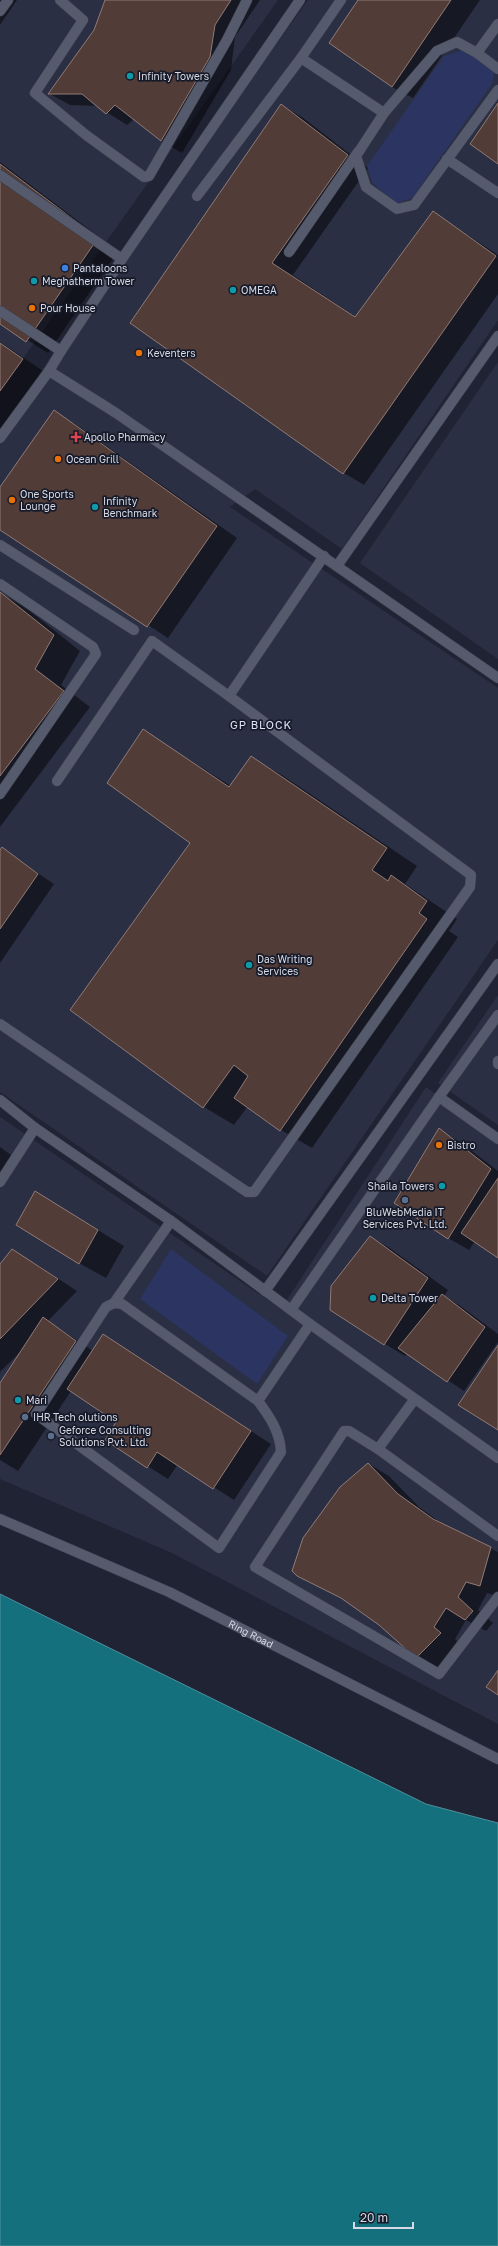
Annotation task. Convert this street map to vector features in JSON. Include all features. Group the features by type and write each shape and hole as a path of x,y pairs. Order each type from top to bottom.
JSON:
{"street":[{"path":"0,11 8,0"},
{"path":"60,0 83,20 35,93 86,136 144,177 149,176 227,40 247,0"},
{"path":"0,438 49,371 61,350 122,259 300,0"},
{"path":"197,196 301,58 341,0"},
{"path":"477,53 498,24"},
{"path":"289,252 384,113 437,50 458,42 477,53 498,69"},
{"path":"301,58 384,113"},
{"path":"359,151 356,156 366,187 397,209 414,205 498,90"},
{"path":"447,159 498,193"},
{"path":"0,175 122,259"},
{"path":"0,311 61,350"},
{"path":"337,566 498,336"},
{"path":"49,371 116,413 498,678"},
{"path":"0,545 134,630"},
{"path":"229,696 324,556"},
{"path":"0,584 93,647 96,654 0,794"},
{"path":"0,1024 247,1192 254,1192 470,886 471,875 152,641 57,781"},
{"path":"265,1291 498,964"},
{"path":"291,1310 498,1015"},
{"path":"439,1097 498,1139"},
{"path":"0,1100 35,1128 171,1220 414,1400 498,1458"},
{"path":"0,1182 35,1128"},
{"path":"114,1303 122,1304 258,1401 272,1419 280,1440 281,1452 219,1548 36,1414 106,1307 114,1303 171,1220"},
{"path":"258,1401 310,1324"},
{"path":"378,1449 414,1400"},
{"path":"498,1536 378,1449 349,1431 344,1431 255,1567 439,1674 498,1596"},
{"name":"Ring Road","path":"0,1519 170,1592 498,1758"}],"shaded area":[{"path":"0,0 278,0 0,391"},
{"path":"308,0 498,0 498,320 342,549 255,489 230,507 498,688 498,940 267,1276 0,1092 0,428"},
{"path":"463,50 495,70 492,84 412,198 395,204 372,182 367,166 444,56"},
{"path":"498,362 498,659 360,563"},
{"path":"498,995 498,1125 438,1083"},
{"path":"426,1087 498,1139 498,1724 172,1553 0,1479 0,1117 281,1309"},
{"path":"171,1249 288,1336 257,1384 140,1299"},
{"path":"0,1594 426,1804 498,1823 498,2246 0,2246"}],"building":[{"name":"Infinity Towers","path":"105,0 231,0 215,25 210,57 161,141 115,105 106,114 82,94 48,94 94,30"},
{"path":"358,0 451,0 392,87 329,43"},
{"path":"498,103 498,164 470,144"},
{"name":"OMEGA","path":"281,104 348,155 272,263 355,317 433,211 496,256 343,474 130,323"},
{"name":"Meghatherm Tower","path":"0,164 98,238 26,342 0,324"},
{"path":"0,343 23,359 0,391"},
{"name":"Infinity Benchmark","path":"54,410 217,526 147,627 0,530 0,487"},
{"path":"0,592 54,635 35,669 64,691 0,776"},
{"name":"Das Writing Services","path":"143,729 229,787 251,756 387,848 372,870 388,881 391,875 427,901 419,913 427,919 280,1131 234,1098 248,1076 234,1065 203,1108 70,1010 190,843 107,783"},
{"path":"2,847 38,874 0,929 0,850"},
{"name":"Shaila Towers","path":"439,1128 491,1169 448,1239 394,1203"},
{"path":"498,1178 498,1258 461,1233"},
{"path":"35,1191 98,1230 79,1264 16,1225"},
{"name":"Delta Tower","path":"370,1236 428,1278 384,1345 330,1310 331,1286"},
{"path":"12,1249 58,1279 0,1339 0,1264"},
{"path":"442,1294 485,1327 447,1382 398,1348"},
{"name":"Mari","path":"43,1317 76,1341 0,1455 0,1383"},
{"path":"103,1334 251,1431 213,1489 157,1452 147,1468 105,1440 116,1422 67,1389"},
{"path":"498,1345 498,1430 458,1405"},
{"path":"368,1463 398,1494 433,1519 491,1547 480,1586 466,1582 458,1597 473,1611 465,1620 446,1608 434,1627 441,1633 416,1658 379,1625 341,1598 297,1576 292,1571 303,1538 340,1487"},
{"path":"498,1670 498,1695 486,1687"}],"place":[{"name":"Infinity Towers","path":"130,76"},
{"name":"Pantaloons","path":"65,268"},
{"name":"Meghatherm Tower","path":"34,281"},
{"name":"OMEGA","path":"233,290"},
{"name":"Pour House","path":"32,308"},
{"name":"Keventers","path":"139,353"},
{"name":"Apollo Pharmacy","path":"76,437"},
{"name":"Ocean Grill","path":"58,459"},
{"name":"One Sports Lounge","path":"12,500"},
{"name":"Infinity Benchmark","path":"95,507"},
{"name":"Das Writing Services","path":"249,965"},
{"name":"Bistro","path":"439,1145"},
{"name":"Shaila Towers","path":"442,1186"},
{"name":"BluWebMedia IT Services Pvt. Ltd.","path":"405,1200"},
{"name":"Delta Tower","path":"373,1298"},
{"name":"Mari","path":"18,1400"},
{"name":"IHR Tech olutions","path":"25,1417"},
{"name":"Geforce Consulting Solutions Pvt. Ltd.","path":"51,1436"}],"district":[{"name":"GP BLOCK","path":"261,725"}]}
